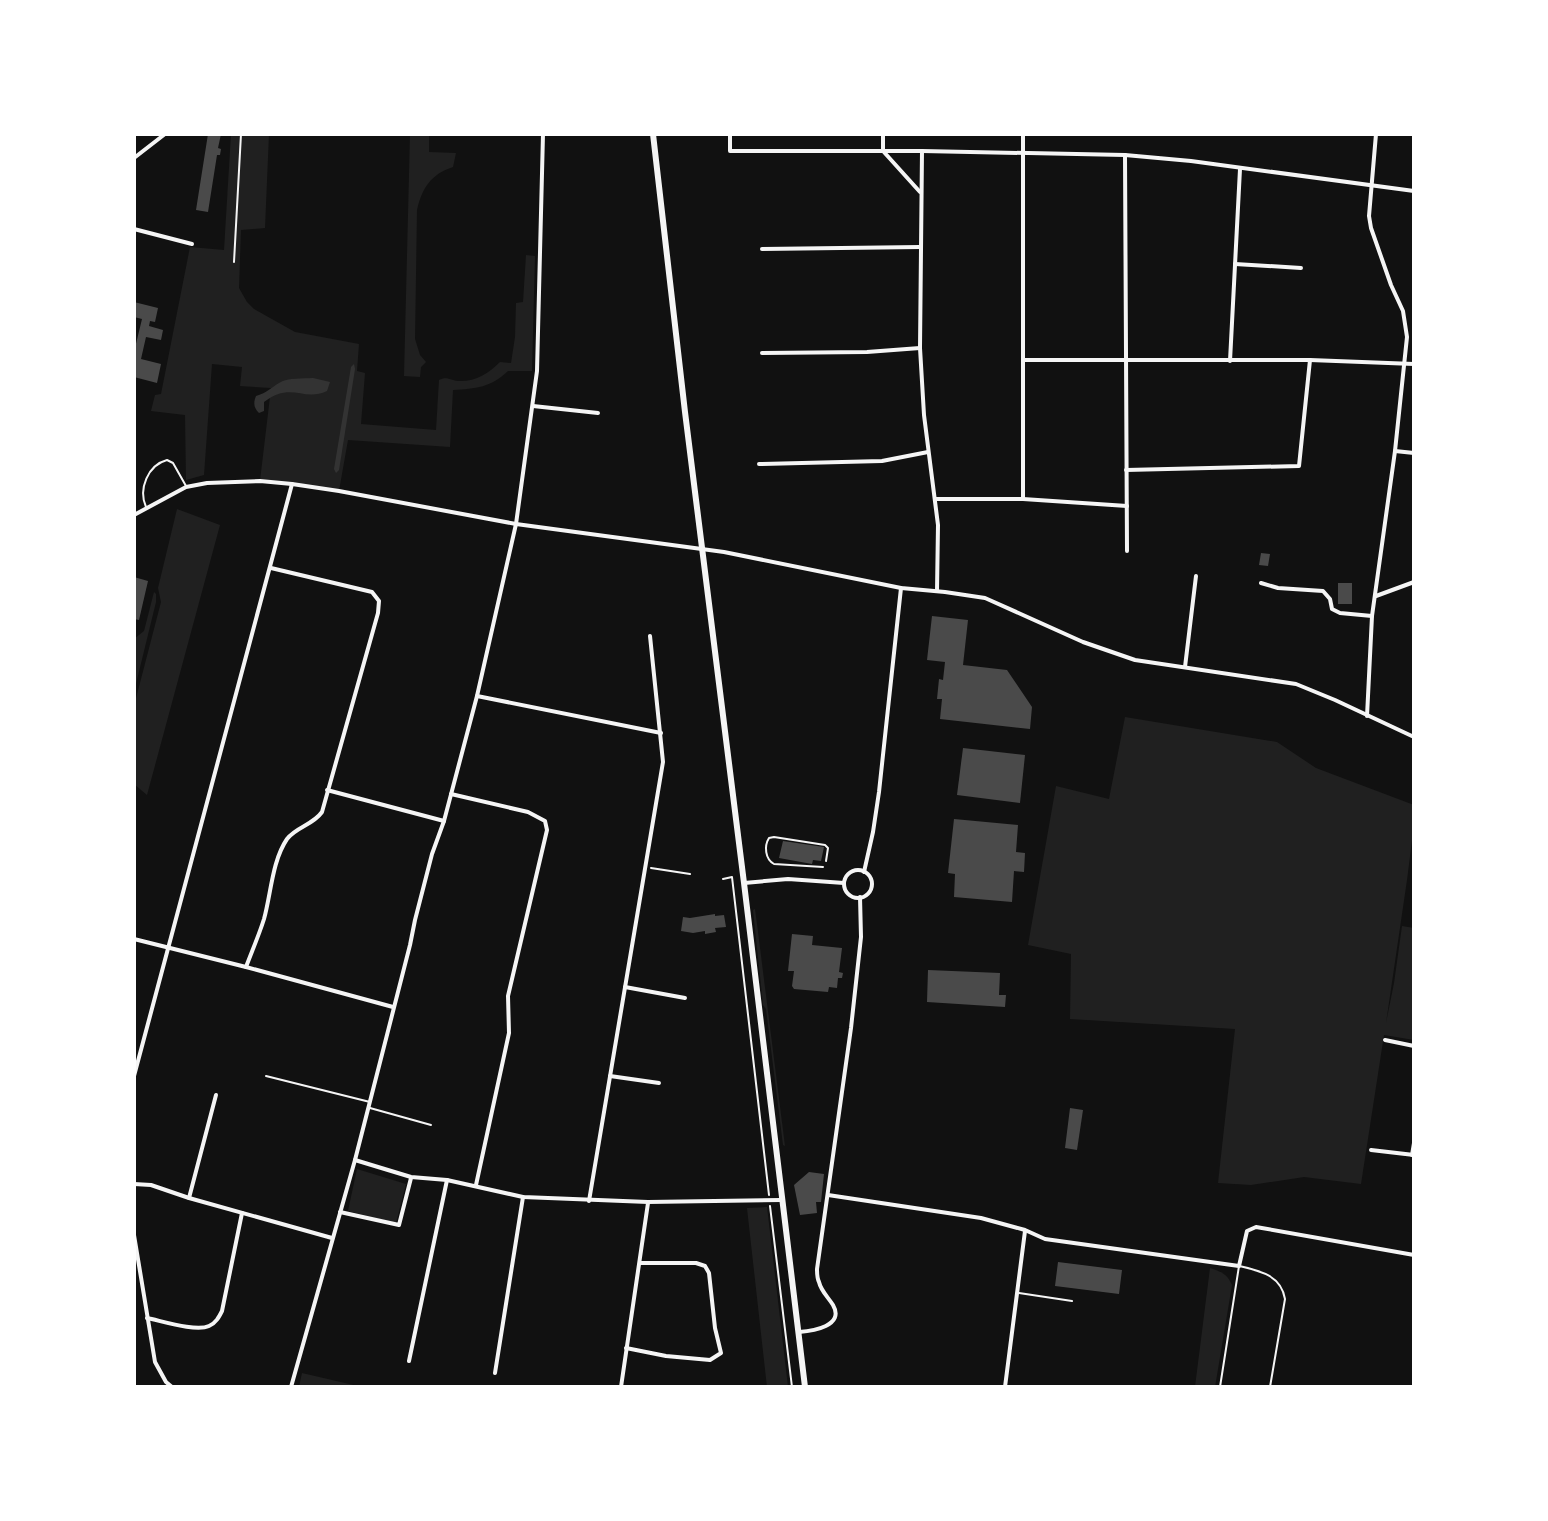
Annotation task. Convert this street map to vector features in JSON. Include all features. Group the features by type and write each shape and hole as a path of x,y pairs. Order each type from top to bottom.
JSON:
{"main road":[{"path":"653,134 805,1387"}],"street":[{"path":"134,158 165,134"},
{"path":"291,1387 355,1160 432,854 444,821 477,696 516,524 537,371 543,134"},
{"path":"730,134 730,151 1125,155 1414,191"},
{"path":"883,134 883,151 921,194"},
{"path":"1023,134 1023,499"},
{"path":"1367,716 1372,616 1407,337 1403,311 1391,285 1369,216 1376,134"},
{"path":"922,151 920,348 928,452 938,525 937,591"},
{"path":"1125,155 1127,551"},
{"path":"1230,361 1240,169"},
{"path":"134,229 192,244"},
{"path":"762,249 920,247"},
{"path":"1235,264 1301,268"},
{"path":"762,353 920,348"},
{"path":"1023,360 1310,360 1414,364"},
{"path":"1126,470 1299,466 1310,360"},
{"path":"533,406 598,413"},
{"path":"1395,451 1414,453"},
{"path":"759,464 882,461 928,452"},
{"path":"134,515 186,487 231,481 292,484 516,524 703,549 901,588 985,598 1083,642 1135,660 1296,684 1414,737"},
{"path":"134,1076 292,484"},
{"path":"935,499 1023,499 1127,506"},
{"path":"246,967 263,922 279,857 288,837 317,819 322,812 379,601 372,592 271,568"},
{"path":"1185,667 1196,576"},
{"path":"1376,596 1414,582"},
{"path":"1261,583 1278,588 1323,591 1330,599 1332,609 1340,613 1372,616"},
{"path":"864,872 879,792 901,588"},
{"path":"589,1201 663,762 650,636"},
{"path":"477,696 661,733"},
{"path":"327,790 444,821"},
{"path":"451,794 528,812 545,821 547,830 508,996 509,1033 476,1185"},
{"path":"858,870 864,872 869,876 871,885 868,893 860,897 848,894 845,877 858,870"},
{"path":"744,883 788,879 844,883"},
{"path":"799,1332 830,1325 835,1318 835,1311 819,1283 817,1269 859,963 860,897"},
{"path":"134,939 393,1007"},
{"path":"625,987 685,998"},
{"path":"1385,1040 1414,1046"},
{"path":"610,1076 659,1083"},
{"path":"189,1198 216,1095"},
{"path":"1371,1150 1413,1155 1414,1143"},
{"path":"355,1160 411,1177 476,1185 523,1197 648,1202 781,1200"},
{"path":"340,1212 399,1225 411,1177"},
{"path":"409,1361 447,1180"},
{"path":"134,1184 151,1185 332,1238"},
{"path":"828,1195 981,1218 1045,1239 1239,1266 1247,1231 1256,1227 1414,1255"},
{"path":"495,1373 523,1197"},
{"path":"621,1387 648,1202"},
{"path":"147,1318 195,1327 207,1327 217,1320 222,1311 242,1213"},
{"path":"1005,1387 1025,1230"},
{"path":"134,1235 155,1362 172,1387"},
{"path":"626,1348 710,1360 721,1353 709,1273 705,1266 696,1263 640,1263"}],"lane":[{"path":"234,262 241,134"},
{"path":"147,508 143,501 146,478 163,460 171,460 186,487"},
{"path":"823,867 774,864 767,857 767,842 774,837 825,845 828,848 826,861"},
{"path":"266,1076 431,1125"},
{"path":"1220,1387 1239,1266 1268,1273 1284,1292 1270,1387"},
{"path":"1018,1293 1072,1301"}],"path":[{"path":"646,867 690,874"},
{"path":"723,879 732,877 792,1387"}],"shaded area":[{"path":"231,134 269,134 265,228 241,230 239,288 254,309 295,332 359,344 357,371 365,373 361,424 436,430 439,380 476,379 500,362 511,363 516,303 523,302 526,255 535,256 532,371 508,371 496,381 483,386 453,390 450,447 348,440 339,491 260,481 271,388 240,386 242,367 212,364 204,475 186,480 185,415 151,411 155,395 161,394 190,247 224,250"},
{"path":"410,134 429,134 429,152 456,153 453,167 429,183 417,210 415,339 426,362 421,367 420,377 404,376"},
{"path":"354,364 339,470 336,473 334,469"},
{"path":"313,378 330,382 327,391 319,394 282,393 264,402 264,411 259,413 256,409 256,396 279,383"},
{"path":"177,509 220,525 147,795 134,784 134,706 161,602 158,588"},
{"path":"154,592 156,602 134,692 134,639 144,631"},
{"path":"1125,717 1277,742 1316,768 1414,805 1407,880 1386,1023 1402,926 1414,928 1414,1040 1384,1035 1361,1184 1304,1177 1251,1185 1218,1183 1235,1029 1070,1019 1071,954 1028,945 1056,786 1109,799"},
{"path":"755,909 785,1146 763,1005"},
{"path":"357,1169 406,1184 396,1223 348,1211"},
{"path":"767,1207 788,1387 767,1387 747,1208"},
{"path":"1210,1268 1224,1274 1232,1285 1215,1387 1195,1387"},
{"path":"302,1373 362,1387 299,1387"}],"building":[{"path":"208,134 221,134 218,148 221,149 220,155 217,155 208,212 196,210"},
{"path":"134,302 158,308 155,322 150,321 149,326 163,330 161,340 146,337 141,359 161,364 157,383 134,377 134,352 142,319 134,317"},
{"path":"1261,553 1270,554 1268,566 1259,565"},
{"path":"134,577 148,581 139,620 134,619"},
{"path":"1338,583 1352,583 1352,604 1338,604"},
{"path":"932,616 968,620 963,665 1007,670 1032,707 1030,729 940,719 942,699 937,699 945,662 927,660"},
{"path":"963,748 1025,755 1020,803 957,795"},
{"path":"954,819 1018,825 1016,852 1025,853 1024,872 1014,871 1012,902 954,897 955,874 948,873"},
{"path":"783,841 824,847 821,861 813,860 812,864 779,858"},
{"path":"724,915 726,927 715,928 716,932 705,934 705,931 681,931 683,917"},
{"path":"792,934 813,936 812,945 842,948 839,972 843,973 842,978 838,978 837,988 829,987 828,992 794,989 794,971 788,971"},
{"path":"928,970 1000,973 999,995 1006,995 1005,1007 927,1002"},
{"path":"1070,1108 1083,1110 1077,1150 1065,1148"},
{"path":"809,1172 824,1174 821,1202 816,1202 817,1213 800,1215 794,1185"},
{"path":"1058,1262 1122,1270 1119,1294 1055,1286"}]}
